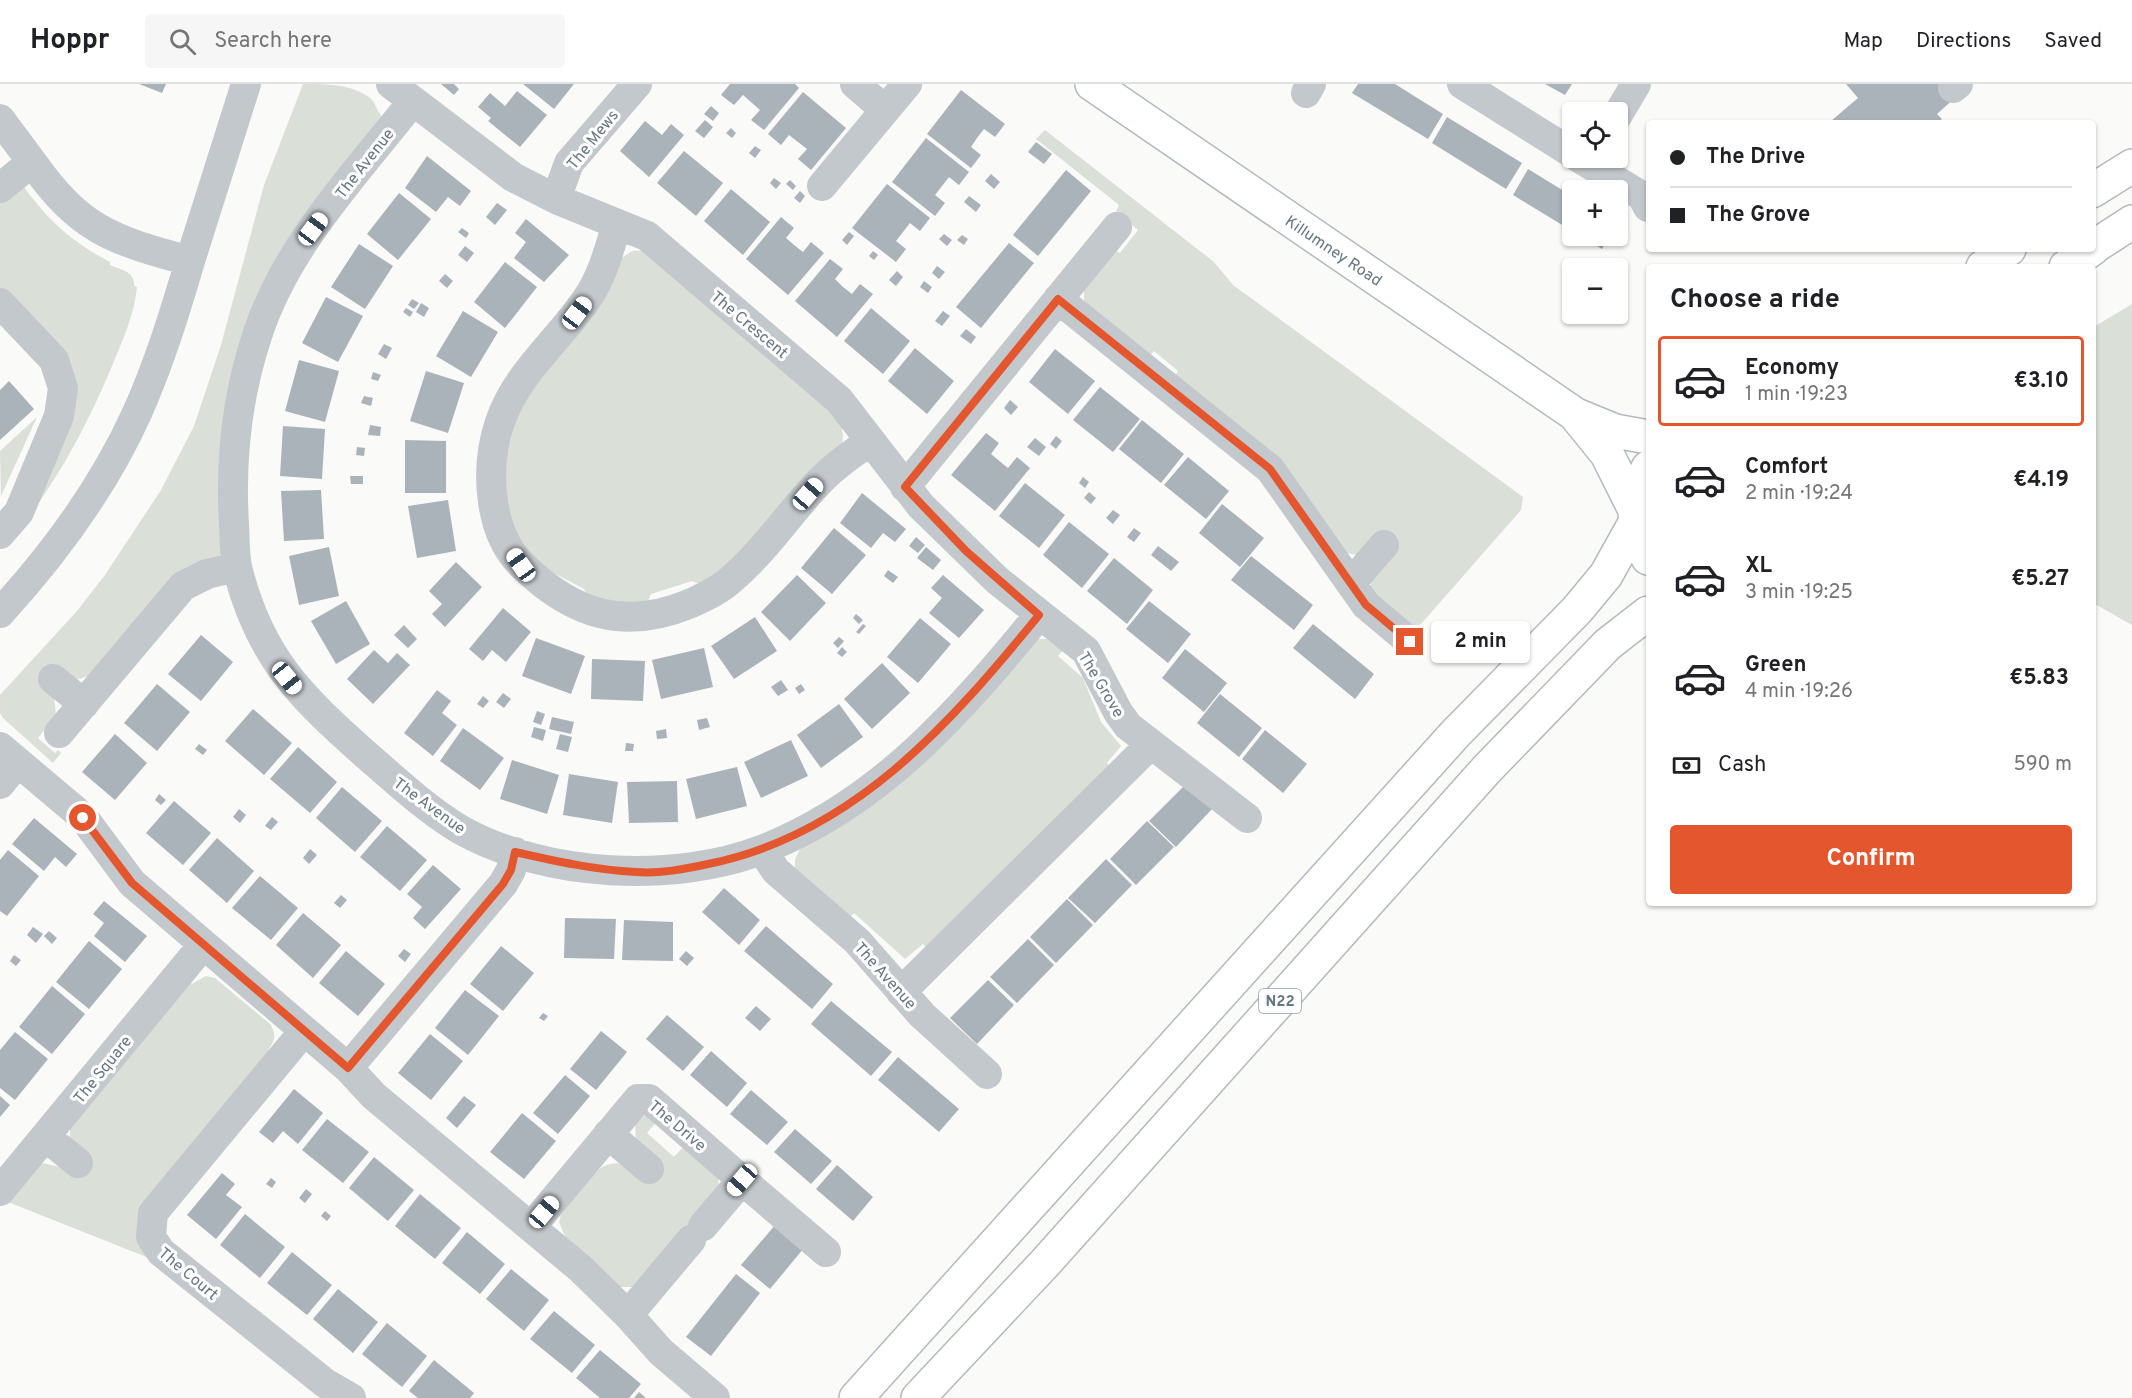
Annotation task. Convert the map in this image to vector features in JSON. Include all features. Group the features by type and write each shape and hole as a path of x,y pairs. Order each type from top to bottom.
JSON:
{"main road":[{"name":"Killumney Road","path":"1092,84 1576,415 1615,431 1646,437"},
{"path":"2096,188 2132,166"},
{"path":"2096,246 2132,222"},
{"path":"1987,264 2005,252"},
{"path":"2070,264 2088,252"},
{"name":"Killumney Road","path":"1576,415 1607,454 1634,516 1641,545 1646,554"},
{"path":"855,1398 1456,733 1577,610 1606,575 1634,516 1639,486 1646,472"},
{"name":"N22","path":"918,1398 1046,1263 1486,769 1608,644 1646,615"}],"street":[{"path":"0,613 62,538 118,450 144,397 246,84"},
{"name":"The Mews","path":"556,199 569,163 637,84"},
{"path":"855,84 885,110"},
{"path":"822,186 907,84"},
{"path":"1462,84 1562,145"},
{"path":"1625,102 1636,84"},
{"name":"The Crescent","path":"402,92 513,177 556,199 652,240 839,400 905,487"},
{"name":"The Avenue","path":"402,92 313,229 274,294 259,328 247,370 236,442 232,488 237,567 263,641 279,668 309,702 404,788 442,817 473,836 515,852 581,866 637,872 680,870 726,861 762,850 837,813 900,766 951,718 1039,615"},
{"path":"0,119 69,208 95,228 130,245 190,261"},
{"path":"0,188 32,162"},
{"path":"1599,168 1642,196 1646,203"},
{"path":"617,224 602,268 588,298 516,388 500,421 495,440 491,462 492,489 499,526 521,565 543,585 588,610 622,618 668,613 696,601 719,589 736,576 821,480 869,442"},
{"path":"905,487 1118,227"},
{"path":"1058,299 1270,469 1374,613 1410,642"},
{"path":"0,303 54,360 63,388 59,416 23,502 15,518 0,534"},
{"name":"The Grove","path":"905,487 966,551 1039,615 1086,651 1122,719 1247,818"},
{"path":"1351,583 1384,545"},
{"path":"59,733 183,586 207,574 237,567"},
{"path":"53,679 84,704"},
{"path":"901,992 1123,775 1151,744"},
{"path":"6,764 83,818 123,873 203,945 348,1068 374,1096 581,1269 628,1315 661,1352 715,1398"},
{"name":"The Avenue","path":"762,850 776,872 857,941 933,1026 987,1074"},
{"path":"348,1068 503,884 511,870 515,852"},
{"name":"The Square","path":"0,1191 203,945"},
{"name":"The Court","path":"304,1031 153,1213 151,1237 161,1251 325,1383 351,1398"},
{"name":"The Drive","path":"531,1227 638,1099 649,1099 826,1252"},
{"path":"608,1134 649,1169"},
{"path":"46,1137 78,1163"},
{"path":"628,1315 742,1180"}],"shaded area":[{"path":"303,84 347,87 363,93 370,98 383,117 277,263 224,552 90,675 80,679 72,678 54,697 56,715 38,738 55,753 58,750 61,753 53,763 3,718 0,713 0,695 77,611 105,575 161,490 194,426 221,345 264,185"},
{"path":"1045,130 1214,262 1233,285 1523,497 1521,510 1414,632 1378,602 1373,594 1371,578 1356,555 1343,552 1174,377 1178,371 1154,351 1149,357 1084,301 1084,289 1113,249 1120,253 1138,230 1116,211 1119,205 1036,139"},
{"path":"22,184 41,209 61,229 110,262 110,265 130,274 134,286 137,287 127,327 96,403 70,453 38,504 69,423 51,342 0,288 0,203"},
{"path":"644,250 825,402 841,426 843,438 842,444 727,567 699,584 692,581 651,594 648,601 628,604 588,596 584,589 531,561 521,544 507,510 503,471 519,406 620,259 632,251"},
{"path":"2132,304 2132,625 2096,605 2096,326"},
{"path":"37,417 1,496 0,451"},
{"path":"1039,639 1047,639 1064,649 1058,656 1083,678 1101,722 1121,746 1107,763 1113,770 929,950 923,944 905,959 854,913 849,918 795,870 795,859 802,845"},
{"path":"206,976 215,978 270,1024 274,1037 268,1050 273,1054 146,1203 154,1260 8,1202 37,1167 43,1163 60,1167 70,1142 70,1126 187,980 192,984"},
{"path":"646,1114 659,1119 647,1133 674,1157 687,1143 712,1166 716,1172 719,1187 716,1196 634,1287 617,1287 565,1236 559,1222 561,1215 595,1172 613,1163 623,1164 636,1141 635,1124"}],"building":[{"path":"139,84 166,84 162,93"},
{"path":"441,84 454,84 459,89 454,95"},
{"path":"523,84 574,84 554,109"},
{"path":"730,84 795,84 799,88 764,130 751,120 760,110 743,95 734,105 721,95"},
{"path":"1358,84 1395,84 1443,114 1428,139 1352,93"},
{"path":"1545,84 1572,84 1565,95"},
{"path":"1846,84 1945,84 1956,97 1937,114 1941,120 1832,120 1858,98"},
{"path":"961,90 1005,124 995,137 984,129 977,138 971,147 981,155 971,168 927,134"},
{"path":"517,91 547,115 520,147 488,121 491,118 478,107 490,93 505,106"},
{"path":"803,92 846,128 811,170 798,159 807,149 789,135 781,145 768,134"},
{"path":"711,106 719,113 713,121 704,114"},
{"path":"1447,117 1522,163 1506,189 1432,143"},
{"path":"705,120 713,127 704,138 695,131"},
{"path":"645,121 662,135 671,124 684,135 649,177 620,151"},
{"path":"731,128 736,133 732,138 726,133"},
{"path":"926,138 969,172 959,185 949,177 935,195 945,203 935,216 892,182"},
{"path":"1036,142 1052,154 1044,164 1028,152"},
{"path":"755,146 761,150 755,158 749,153"},
{"path":"684,151 723,183 696,216 657,183"},
{"path":"427,156 471,191 460,206 448,197 436,212 405,188"},
{"path":"1528,169 1562,190 1562,225 1513,195"},
{"path":"1066,170 1091,191 1038,256 1013,235"},
{"path":"991,174 1000,182 994,189 985,181"},
{"path":"774,178 781,183 776,189 770,183"},
{"path":"790,180 796,186 793,190 786,184"},
{"path":"887,184 930,218 920,231 910,223 896,241 906,249 896,262 852,228"},
{"path":"731,189 770,222 743,255 704,221"},
{"path":"800,191 805,196 800,203 794,198"},
{"path":"399,193 431,219 398,260 367,234"},
{"path":"969,196 981,205 976,212 964,202"},
{"path":"497,203 507,210 495,225 486,217"},
{"path":"781,217 794,228 786,238 794,245 803,252 811,242 824,253 788,295 746,259"},
{"path":"526,219 569,255 544,282 514,258 526,242 515,233"},
{"path":"462,228 469,233 466,238 458,232"},
{"path":"849,232 854,236 847,245 842,240"},
{"path":"944,234 952,240 947,246 939,239"},
{"path":"962,235 968,239 964,245 957,240"},
{"path":"1009,243 1034,263 981,328 956,307"},
{"path":"359,244 393,266 365,309 331,287"},
{"path":"465,246 474,253 467,262 458,255"},
{"path":"873,251 878,255 874,260 869,256"},
{"path":"830,259 843,269 835,279 843,287 852,294 860,284 873,294 837,337 795,301"},
{"path":"505,262 537,287 505,328 474,302"},
{"path":"937,266 945,272 939,279 932,273"},
{"path":"897,271 903,277 896,286 889,280"},
{"path":"445,274 453,281 447,288 439,281"},
{"path":"924,281 932,287 928,293 920,287"},
{"path":"326,297 363,316 338,362 302,343"},
{"path":"412,299 419,303 414,309 408,305"},
{"path":"421,303 429,308 424,317 416,312"},
{"path":"406,308 413,312 410,317 403,312"},
{"path":"871,308 910,341 883,374 844,341"},
{"path":"463,311 498,332 471,377 436,356"},
{"path":"943,311 950,316 942,326 935,321"},
{"path":"966,329 976,337 971,344 960,336"},
{"path":"384,344 392,348 386,359 378,354"},
{"path":"915,348 954,381 927,414 888,381"},
{"path":"1055,349 1095,381 1068,414 1029,382"},
{"path":"299,360 339,371 325,422 285,411"},
{"path":"426,371 464,383 448,433 410,421"},
{"path":"373,372 381,375 378,381 371,379"},
{"path":"9,381 34,409 0,440 0,390"},
{"path":"1100,387 1140,419 1113,452 1073,420"},
{"path":"364,396 373,398 371,406 361,403"},
{"path":"1010,400 1018,407 1011,415 1004,408"},
{"path":"1142,420 1184,454 1161,483 1119,449"},
{"path":"370,425 381,427 380,436 368,435"},
{"path":"283,426 325,429 322,479 280,476"},
{"path":"986,433 999,443 991,454 1008,468 1017,457 1030,468 995,511 951,475"},
{"path":"1056,436 1062,441 1056,449 1050,444"},
{"path":"1035,438 1046,447 1039,456 1027,447"},
{"path":"405,440 446,441 446,493 405,493"},
{"path":"357,447 365,448 364,456 356,455"},
{"path":"1188,457 1229,491 1206,519 1164,485"},
{"path":"350,476 363,476 363,484 351,484"},
{"path":"1083,477 1089,482 1085,488 1079,483"},
{"path":"1025,483 1065,515 1039,548 999,516"},
{"path":"321,490 324,539 284,541 281,491"},
{"path":"1089,492 1096,498 1091,504 1084,498"},
{"path":"862,493 906,529 895,542 883,533 871,548 840,523"},
{"path":"448,500 456,551 417,558 408,506"},
{"path":"1222,504 1264,538 1240,567 1199,533"},
{"path":"1113,510 1120,515 1113,524 1106,518"},
{"path":"1069,522 1109,554 1082,588 1043,555"},
{"path":"834,528 866,555 832,594 801,568"},
{"path":"1134,528 1141,533 1134,542 1127,537"},
{"path":"916,537 925,545 918,553 909,546"},
{"path":"1158,546 1179,562 1171,571 1151,555"},
{"path":"329,547 339,596 299,605 289,556"},
{"path":"926,547 941,560 933,570 917,558"},
{"path":"1251,556 1313,605 1294,630 1231,580"},
{"path":"1114,558 1153,590 1127,624 1087,591"},
{"path":"456,562 482,587 445,627 432,614 442,604 429,591"},
{"path":"888,570 898,577 893,583 884,576"},
{"path":"797,575 826,603 790,641 761,612"},
{"path":"943,575 984,610 959,638 929,613 942,598 931,588"},
{"path":"346,601 370,644 336,664 311,621"},
{"path":"1149,601 1191,634 1168,663 1126,629"},
{"path":"503,608 531,632 506,662 492,650 483,661 469,649"},
{"path":"856,614 863,620 859,624 853,618"},
{"path":"755,617 777,651 734,679 711,646"},
{"path":"920,618 951,644 918,683 887,657"},
{"path":"863,624 866,626 859,634 856,632"},
{"path":"1313,624 1374,674 1355,699 1293,648"},
{"path":"404,625 417,639 408,648 394,635"},
{"path":"201,635 233,662 201,701 168,674"},
{"path":"839,637 844,641 838,648 833,643"},
{"path":"536,638 585,656 571,694 522,676"},
{"path":"842,647 847,652 842,657 837,653"},
{"path":"704,648 713,687 661,699 652,660"},
{"path":"1185,649 1227,683 1204,712 1162,678"},
{"path":"374,650 388,663 397,653 410,665 373,704 347,679"},
{"path":"592,659 645,661 643,701 591,699"},
{"path":"882,663 910,693 872,729 844,699"},
{"path":"781,680 788,690 778,696 771,687"},
{"path":"157,684 190,712 157,751 124,723"},
{"path":"801,684 805,690 799,694 795,688"},
{"path":"437,690 451,701 442,713 457,725 433,756 404,733"},
{"path":"503,693 511,699 504,708 496,702"},
{"path":"1220,694 1262,728 1239,757 1197,723"},
{"path":"483,696 489,701 483,708 477,704"},
{"path":"839,704 863,737 821,768 797,735"},
{"path":"253,709 292,743 264,775 225,741"},
{"path":"537,711 545,714 541,725 533,722"},
{"path":"552,717 574,722 571,734 549,729"},
{"path":"707,718 710,727 699,730 697,720"},
{"path":"534,727 546,730 543,741 531,737"},
{"path":"463,728 504,758 480,790 440,761"},
{"path":"666,729 667,738 657,739 656,731"},
{"path":"1265,730 1307,764 1283,793 1242,759"},
{"path":"115,734 147,763 115,800 82,772"},
{"path":"560,734 572,737 568,752 556,749"},
{"path":"791,740 808,776 761,798 744,762"},
{"path":"626,743 634,744 633,751 625,751"},
{"path":"199,744 207,750 203,755 195,749"},
{"path":"298,747 337,782 310,813 270,779"},
{"path":"512,760 559,775 547,814 500,799"},
{"path":"737,767 747,806 696,819 686,779"},
{"path":"569,774 618,782 612,823 563,815"},
{"path":"677,781 678,822 629,823 627,782"},
{"path":"1187,783 1213,808 1176,847 1149,821"},
{"path":"342,787 382,821 355,852 316,818"},
{"path":"159,794 166,800 161,805 155,800"},
{"path":"174,801 211,833 183,865 146,833"},
{"path":"239,809 246,815 240,823 233,817"},
{"path":"272,817 278,822 271,830 265,826"},
{"path":"34,818 77,854 66,867 55,857 44,871 12,844"},
{"path":"1147,821 1174,847 1136,885 1110,859"},
{"path":"387,826 427,860 400,891 360,857"},
{"path":"217,838 254,871 227,903 189,870"},
{"path":"310,849 317,855 309,864 303,858"},
{"path":"8,850 39,876 7,916 0,911 0,860"},
{"path":"1106,859 1132,885 1095,923 1068,898"},
{"path":"433,865 461,889 425,929 413,918 422,907 407,894"},
{"path":"260,876 298,908 271,940 232,908"},
{"path":"724,888 760,920 739,945 702,912"},
{"path":"341,895 347,900 340,908 334,903"},
{"path":"1067,899 1093,925 1056,963 1030,937"},
{"path":"104,901 147,936 125,962 94,936 104,923 93,914"},
{"path":"303,913 341,945 313,978 276,945"},
{"path":"565,918 616,919 614,959 564,958"},
{"path":"624,920 673,922 673,961 622,960"},
{"path":"766,926 833,984 812,1009 744,951"},
{"path":"33,927 43,934 36,943 27,935"},
{"path":"49,931 57,938 52,944 44,936"},
{"path":"1028,939 1054,965 1017,1003 990,977"},
{"path":"89,941 122,969 89,1009 56,982"},
{"path":"501,946 534,973 503,1011 470,984"},
{"path":"404,949 411,954 405,962 398,956"},
{"path":"346,951 385,984 358,1016 319,983"},
{"path":"686,951 694,958 687,966 679,959"},
{"path":"14,955 21,960 16,966 10,961"},
{"path":"988,980 1014,1005 977,1044 950,1018"},
{"path":"52,986 85,1014 52,1054 19,1027"},
{"path":"465,990 499,1016 468,1055 435,1028"},
{"path":"831,1001 892,1052 871,1076 811,1024"},
{"path":"756,1006 771,1019 760,1031 745,1018"},
{"path":"543,1013 548,1016 544,1021 539,1018"},
{"path":"667,1015 704,1047 683,1071 646,1039"},
{"path":"601,1031 627,1052 596,1090 570,1069"},
{"path":"15,1032 48,1059 15,1100 0,1088 0,1050"},
{"path":"430,1034 463,1061 431,1100 398,1073"},
{"path":"711,1051 747,1083 727,1107 690,1075"},
{"path":"898,1057 959,1109 939,1132 878,1080"},
{"path":"565,1075 590,1096 558,1134 533,1113"},
{"path":"294,1089 323,1113 298,1144 283,1131 273,1143 259,1132"},
{"path":"751,1090 788,1122 767,1145 730,1114"},
{"path":"0,1096 10,1105 0,1117"},
{"path":"464,1096 476,1105 457,1128 446,1118"},
{"path":"522,1113 556,1141 524,1179 490,1152"},
{"path":"327,1119 369,1152 343,1183 302,1150"},
{"path":"795,1129 832,1161 811,1184 774,1152"},
{"path":"374,1157 414,1190 388,1221 349,1188"},
{"path":"837,1165 873,1197 853,1221 816,1189"},
{"path":"222,1173 235,1184 226,1195 242,1207 216,1239 187,1215"},
{"path":"271,1178 276,1182 272,1188 266,1184"},
{"path":"306,1189 312,1194 305,1203 299,1198"},
{"path":"420,1194 461,1228 435,1259 395,1226"},
{"path":"325,1211 331,1216 327,1221 321,1216"},
{"path":"245,1214 285,1247 260,1278 220,1245"},
{"path":"776,1224 804,1248 770,1289 741,1265"},
{"path":"467,1232 505,1264 480,1294 442,1263"},
{"path":"292,1252 332,1285 307,1315 267,1283"},
{"path":"511,1269 549,1300 524,1331 486,1299"},
{"path":"736,1274 760,1293 711,1356 686,1337"},
{"path":"338,1289 378,1322 353,1353 313,1319"},
{"path":"554,1311 595,1345 572,1373 530,1339"},
{"path":"387,1323 427,1356 402,1387 362,1354"},
{"path":"600,1350 641,1384 629,1398 600,1398 576,1378"},
{"path":"434,1360 474,1393 470,1398 418,1398 409,1391"},
{"path":"639,1392 646,1398 634,1398"}],"route":[{"path":"83,818 132,883 348,1068 503,884 511,870 515,852 581,866 637,872 680,870 726,861 762,850 837,813 868,792 929,741 988,677 1039,615 966,551 905,487 1058,299 1270,469 1366,605 1410,642"}]}
